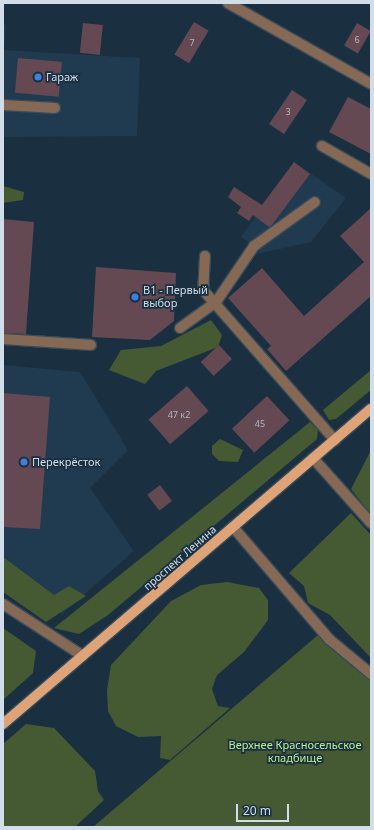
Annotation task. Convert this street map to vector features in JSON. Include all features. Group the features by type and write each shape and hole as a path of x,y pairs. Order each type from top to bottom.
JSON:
{"main road":[{"name":"проспект Ленина","path":"3,724 371,409"}],"street":[{"path":"228,3 371,84"},
{"path":"3,106 55,108"},
{"path":"322,146 371,174"},
{"path":"180,328 216,302 254,246 315,202"},
{"path":"205,256 203,290 216,302 335,440"},
{"path":"3,339 91,345"},
{"path":"314,458 371,523"},
{"path":"233,527 329,639 371,674"},
{"path":"3,604 83,656"}],"shaded area":[{"path":"3,24 6,25 4,50 140,58 137,136 3,137"},
{"path":"294,162 346,198 311,242 257,254 254,246 241,237"},
{"path":"3,365 80,372 128,450 90,488 134,551 62,614 3,575"}],"green space":[{"path":"3,186 24,192 23,200 3,203"},
{"path":"211,320 222,335 218,347 156,371 145,384 109,370 121,350 161,346"},
{"path":"371,370 371,390 336,419 329,420 323,410"},
{"path":"310,422 318,430 317,439 108,615 79,634 54,628"},
{"path":"220,439 243,450 238,462 219,461 212,454 212,446"},
{"path":"371,450 371,515 351,489"},
{"path":"351,513 371,535 371,658 330,615 308,603 304,586 289,573"},
{"path":"3,557 54,595 69,586 86,596 46,622 3,592"},
{"path":"227,582 259,588 268,600 268,620 244,652 217,675 212,689 218,706 230,708 170,760 160,758 161,736 138,737 116,726 108,711 107,690 111,665 171,601 201,585"},
{"path":"3,628 36,651 33,673 3,700"},
{"name":"Верхнее Красносельское кладбище","path":"318,635 371,680 371,827 93,827"},
{"path":"26,724 54,728 95,771 98,791 104,800 75,827 3,827 3,744"}],"building":[{"path":"194,22 209,31 189,63 174,55"},
{"path":"83,23 103,25 100,55 80,53"},
{"path":"357,23 371,31 358,54 344,46"},
{"name":"Гараж","path":"18,58 62,62 59,97 15,93"},
{"path":"292,90 307,100 284,134 269,124"},
{"path":"348,97 371,109 371,154 329,132"},
{"path":"294,162 310,174 272,225 269,227 253,215 249,221 237,213 241,207 228,197 234,187 262,205"},
{"path":"371,208 371,296 286,371 267,349 271,346 228,298 262,268 304,316 364,262 340,236"},
{"path":"3,219 34,222 26,334 3,333"},
{"name":"В1 - Первый выбор","path":"96,267 176,273 174,321 150,340 92,337"},
{"path":"219,345 232,359 214,376 201,362"},
{"path":"187,386 209,411 170,444 149,419"},
{"name":"Перекрёсток","path":"3,393 50,397 40,529 3,527"},
{"path":"267,396 290,420 254,453 232,429"},
{"path":"160,485 172,501 159,511 147,495"}],"place":[{"name":"Гараж","path":"38,77"},
{"name":"В1 - Первый выбор","path":"135,297"},
{"name":"Перекрёсток","path":"24,462"}]}
